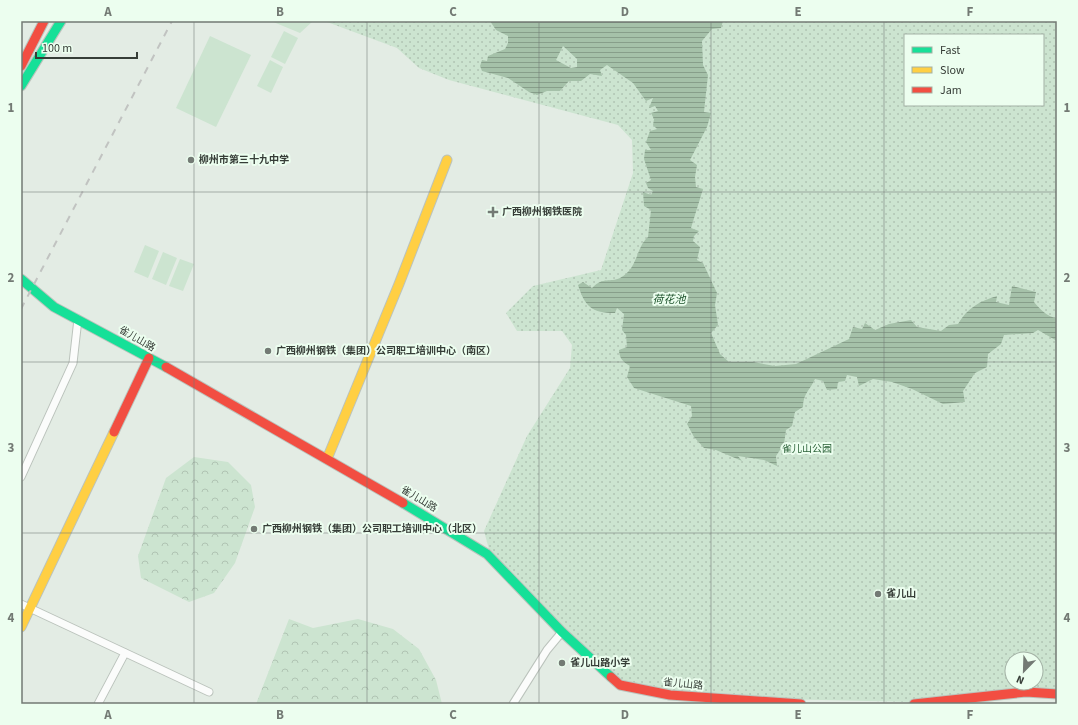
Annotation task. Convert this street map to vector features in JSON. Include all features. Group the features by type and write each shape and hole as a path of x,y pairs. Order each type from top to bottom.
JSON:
{"main road":[{"path":"21,66 44,21"},
{"path":"21,86 61,21"},
{"path":"327,459 397,288 447,160"},
{"name":"雀儿山路","path":"21,279 54,307 149,358 422,512 487,554 562,632 620,685 670,695 801,704"},
{"path":"21,626 149,358"},
{"path":"914,704 1026,692 1057,694"}],"street":[{"path":"21,477 73,363 78,319"},
{"path":"21,604 209,692"},
{"path":"513,704 547,650 562,632"},
{"path":"98,704 125,653"}],"green space":[{"path":"271,21 313,21 300,33"},
{"name":"雀儿山公园","path":"1057,21 1057,690 913,702 776,699 725,693 671,692 621,682 564,630 490,553 484,531 527,436 570,368 572,345 562,331 517,331 506,313 533,286 601,270 633,173 632,140 618,125 449,80 419,68 397,48 327,22"},
{"path":"284,31 298,38 285,64 271,57"},
{"path":"210,36 251,55 216,127 176,108"},
{"path":"270,60 283,67 271,93 257,86"},
{"path":"145,245 159,251 148,278 134,272"},
{"path":"163,252 177,258 166,285 152,279"},
{"path":"180,259 194,264 183,291 169,286"},
{"path":"194,457 228,462 251,485 255,507 235,563 214,593 189,602 141,578 138,556 166,478"},
{"path":"289,619 313,628 358,619 393,629 419,649 436,680 442,704 256,704"}],"water":[{"name":"荷花池","path":"490,21 723,21 721,28 712,29 702,41 703,65 708,75 704,112 711,113 707,127 690,160 697,165 695,177 696,187 703,189 691,228 699,231 694,236 693,241 700,247 697,260 703,263 717,293 715,305 718,325 711,333 720,354 729,362 753,362 775,366 796,364 849,339 853,327 862,329 865,323 875,330 889,324 911,320 917,327 941,331 949,325 958,324 970,309 991,298 997,296 996,302 1009,305 1012,286 1036,292 1034,302 1047,315 1057,318 1057,341 1038,330 1033,333 1004,335 1001,344 988,354 987,367 975,373 963,391 965,402 943,404 912,389 892,382 873,379 859,386 857,377 847,375 845,381 838,382 837,389 827,390 823,381 815,379 805,395 803,407 795,412 792,426 786,430 784,444 776,456 777,466 764,460 738,456 742,461 716,450 704,448 694,437 687,424 692,416 691,406 634,388 627,377 630,366 622,360 619,353 619,350 627,347 626,335 622,330 624,314 617,308 615,313 607,313 600,312 590,307 584,299 578,285 583,282 592,288 600,282 620,278 626,274 634,264 641,246 648,237 651,210 644,206 643,192 651,195 653,191 648,188 646,183 651,180 644,159 645,150 651,150 646,142 650,131 657,129 653,125 654,119 651,113 658,111 655,106 649,108 653,98 646,101 633,83 607,65 600,70 602,76 590,74 581,81 569,81 560,91 547,91 537,95 529,92 508,78 482,71 480,66 482,60 487,61 488,56 505,49 508,43 508,36 496,30","holes":["563,46 577,59 577,67 571,68 556,60"]}],"railway":[{"path":"21,309 172,21"}],"traffic: fast":[{"path":"21,86 61,21"},
{"path":"21,279 54,307 166,367"},
{"path":"403,503 487,554 562,632 611,677"}],"traffic: slow":[{"path":"327,459 399,284 447,160"},
{"path":"21,627 114,432"}],"traffic: jam":[{"path":"21,66 44,21"},
{"path":"114,432 149,358"},
{"path":"166,367 403,503"},
{"path":"611,677 620,685 670,695 801,704"},
{"path":"914,704 1026,692 1057,694"}],"place":[{"name":"柳州市第三十九中学","path":"191,160"},
{"name":"广西柳州钢铁医院","path":"493,212"},
{"name":"广西柳州钢铁（集团）公司职工培训中心（南区）","path":"268,351"},
{"name":"广西柳州钢铁（集团）公司职工培训中心（北区）","path":"254,529"},
{"name":"雀儿山","path":"878,594"},
{"name":"雀儿山路小学","path":"562,663"}]}
